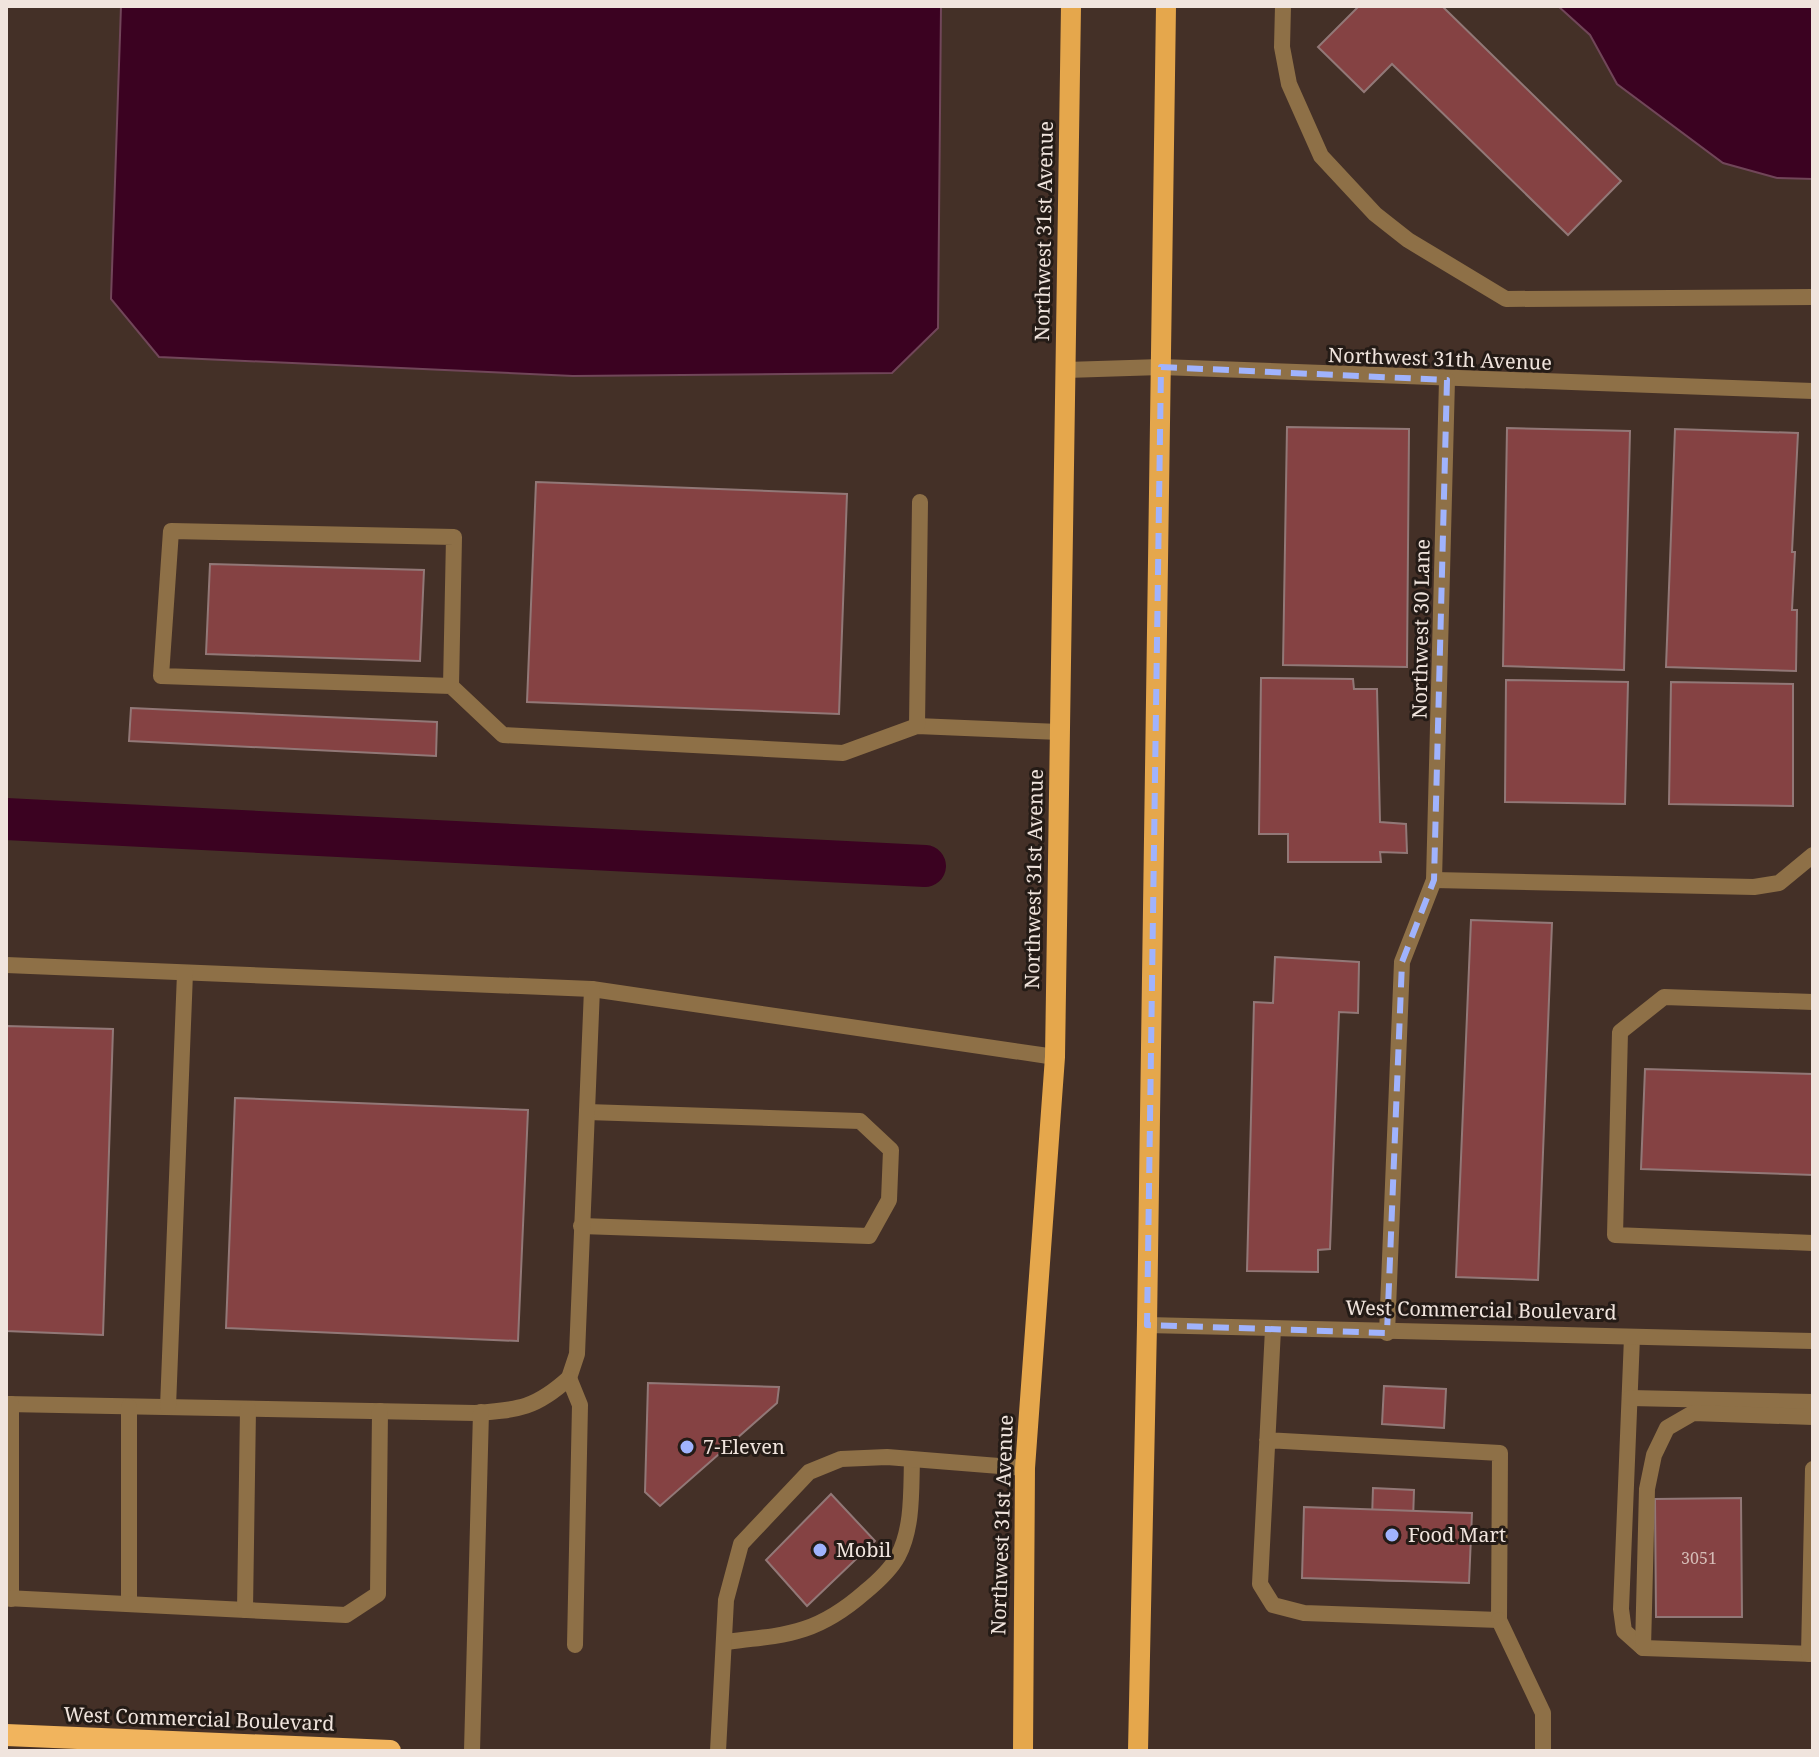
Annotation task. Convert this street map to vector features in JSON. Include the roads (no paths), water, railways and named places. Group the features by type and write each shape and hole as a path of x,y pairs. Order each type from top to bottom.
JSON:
{"highway":[{"name":"West Commercial Boulevard","path":"6,1735 390,1751"}],"main road":[{"name":"Northwest 31st Avenue","path":"1023,1751 1025,1468 1055,1057 1071,6"},
{"path":"1138,1751 1166,6"}],"street":[{"path":"1283,6 1282,47 1289,84 1321,156 1375,214 1408,240 1506,299 1813,297"},
{"name":"Northwest 31th Avenue","path":"1066,370 1161,367 1447,380 1813,391"},
{"name":"Northwest 30 Lane","path":"1387,1333 1402,962 1434,880 1447,380"},
{"path":"917,726 920,502"},
{"path":"451,686 454,537 171,531 161,676 451,686 503,735 843,753 917,726 1060,732"},
{"path":"1434,880 1754,887 1779,883 1813,855"},
{"path":"6,965 592,989 1055,1057"},
{"path":"168,1407 185,973"},
{"path":"380,1411 378,1594 346,1615 9,1598 9,1404 481,1412 525,1409 548,1398 569,1378 577,1354 592,989"},
{"path":"1813,1002 1664,997 1620,1032 1615,1235 1813,1243"},
{"path":"581,1226 869,1236 889,1200 891,1150 860,1121 587,1112"},
{"name":"West Commercial Boulevard","path":"1147,1325 1813,1341"},
{"path":"1273,1329 1260,1584 1273,1605 1304,1613 1499,1620"},
{"path":"1632,1337 1621,1609 1624,1631 1643,1648 1811,1654 1813,1469"},
{"path":"569,1378 580,1405 575,1645"},
{"path":"1630,1398 1813,1402"},
{"path":"129,1407 129,1604"},
{"path":"245,1610 248,1409"},
{"path":"472,1751 481,1412"},
{"path":"1643,1648 1647,1489 1654,1455 1667,1428 1693,1413 1813,1417"},
{"path":"1267,1440 1500,1453 1499,1620 1543,1713 1543,1751"},
{"path":"718,1751 726,1600 741,1544 809,1472 841,1459 912,1460 1025,1468"},
{"path":"724,1642 814,1629 844,1611 875,1583 898,1556 910,1515 912,1460"}],"waterway":[{"path":"6,819 925,866"}],"place":[{"name":"7-Eleven","path":"687,1447"},
{"name":"Food Mart","path":"1392,1535"},
{"name":"Mobil","path":"820,1550"}]}
